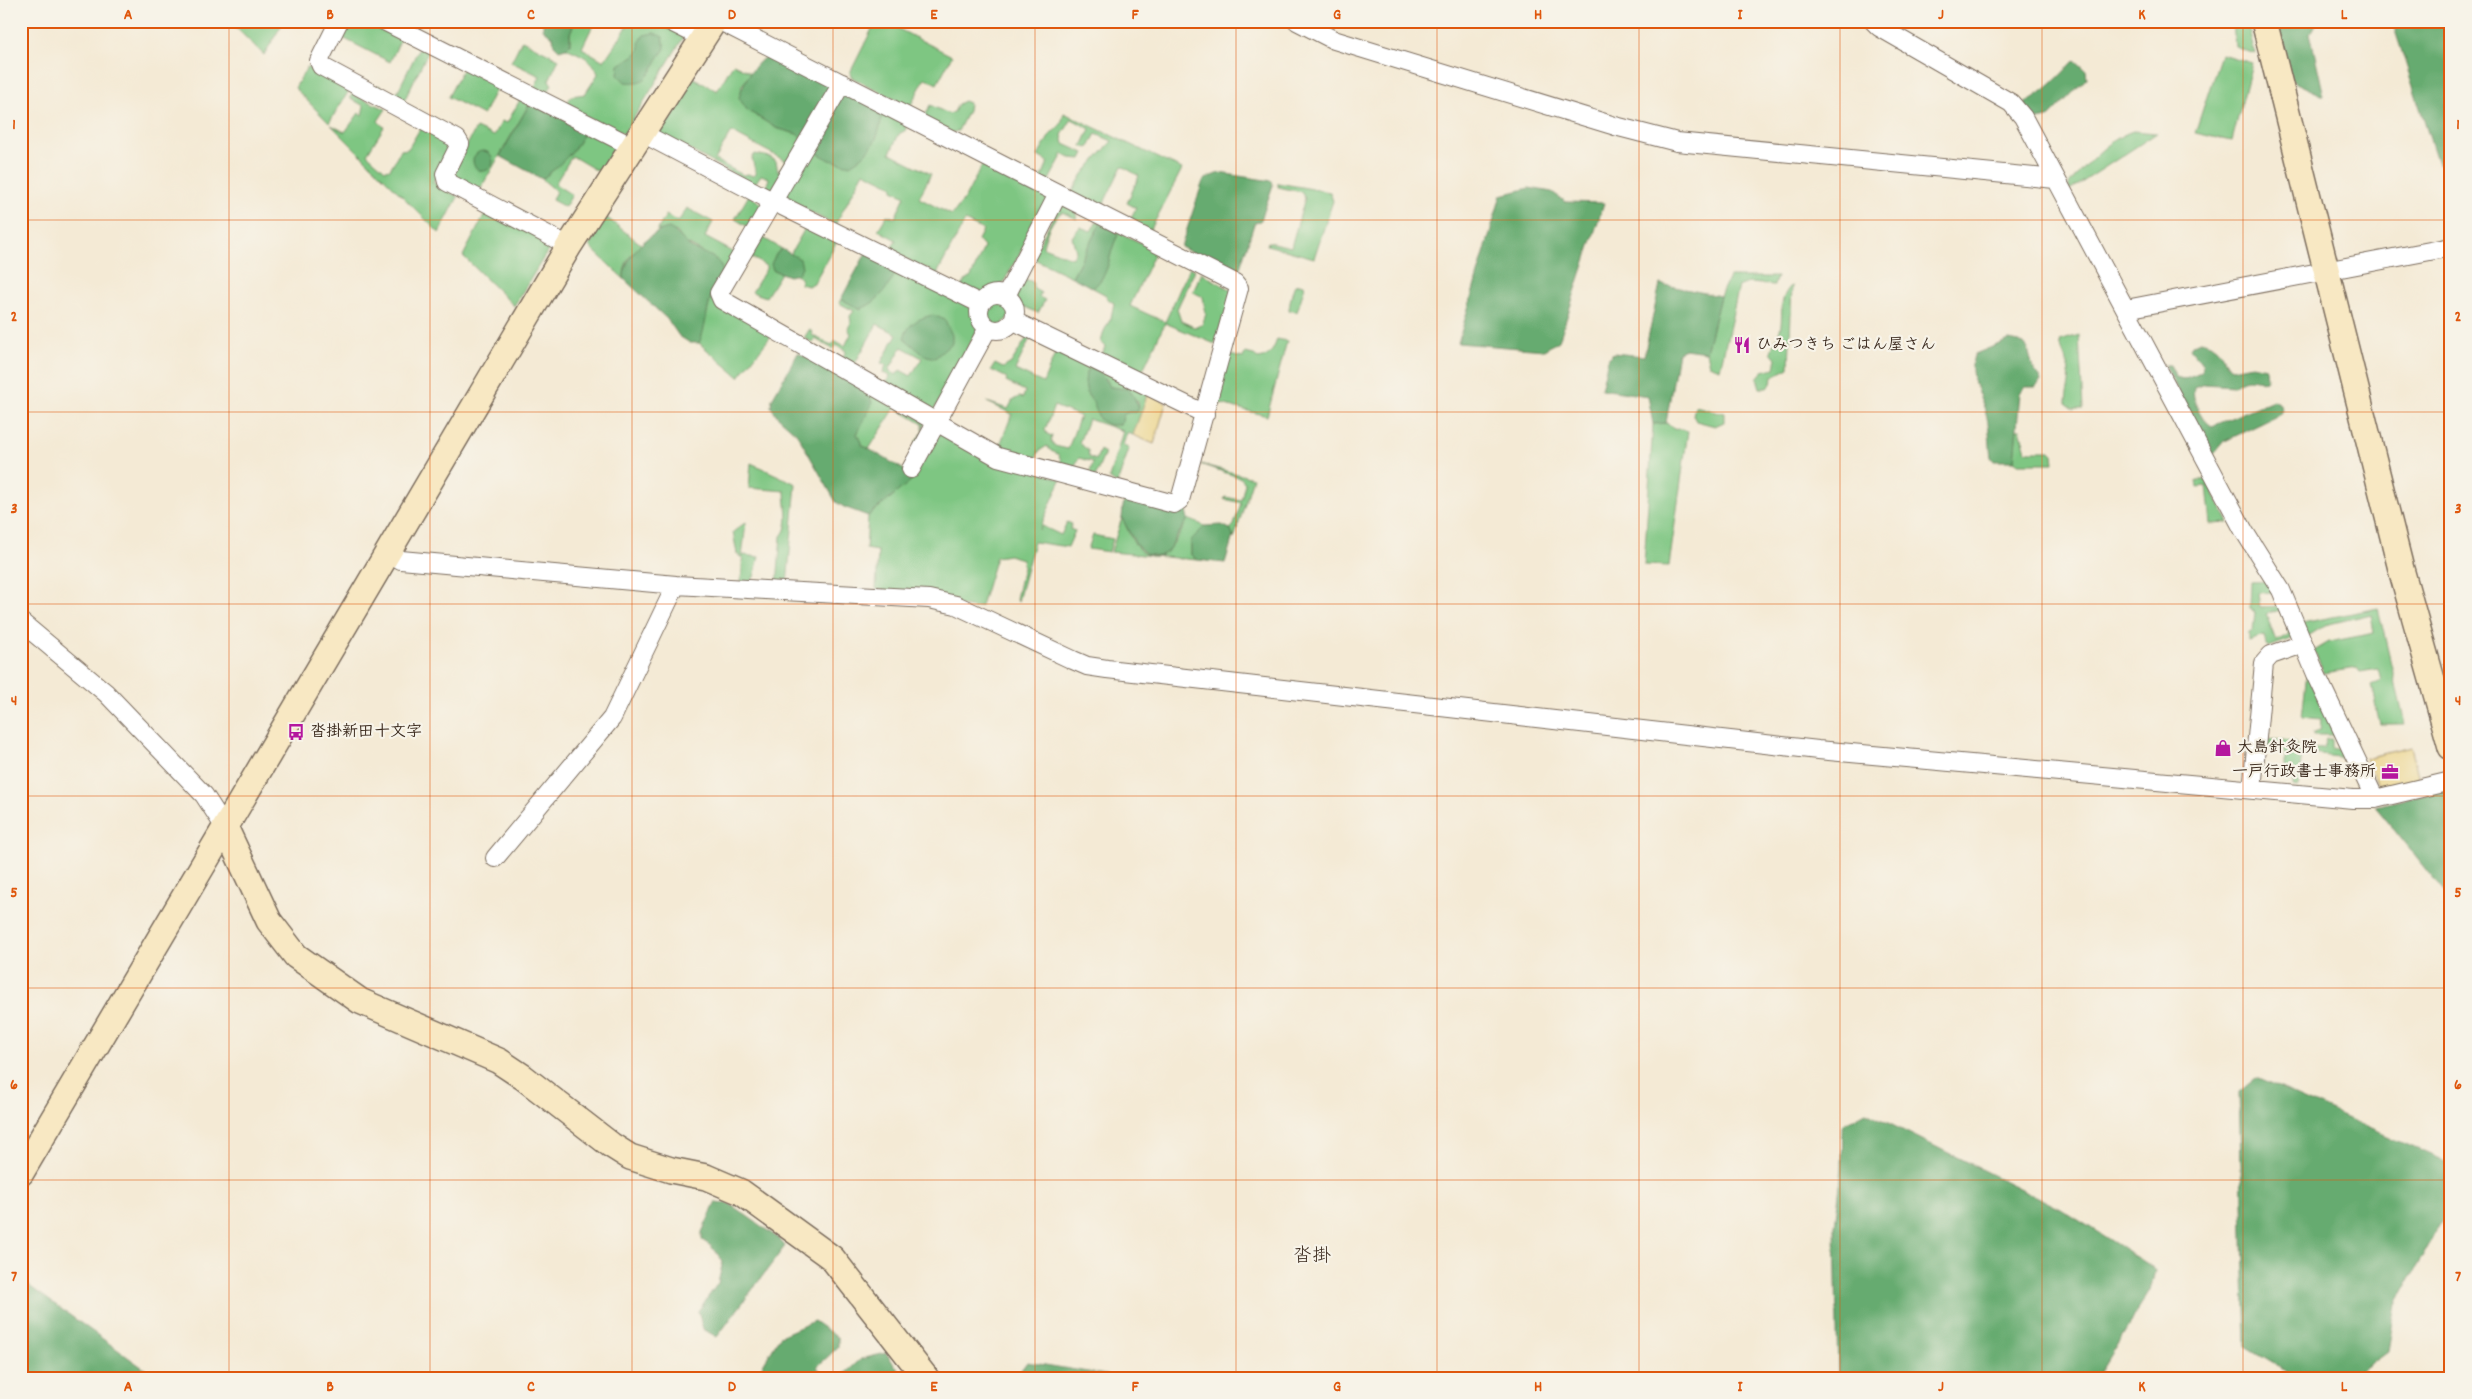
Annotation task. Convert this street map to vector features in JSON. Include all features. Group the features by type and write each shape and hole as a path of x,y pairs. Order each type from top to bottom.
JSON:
{"street":[{"path":"339,21 319,61 321,66 457,139 460,144 445,174 447,182 569,246"},
{"path":"384,21 638,140 772,200 981,304"},
{"path":"669,21 712,27 842,83 1235,283 1239,288 1180,500 1174,504 998,457 722,300 719,292 842,83"},
{"path":"1297,21 1334,40 1616,126 1677,142 2055,179"},
{"path":"1872,21 1879,28 2010,103 2023,117 2244,531 2281,590 2375,799"},
{"path":"2264,21 2401,569 2451,747"},
{"path":"21,1173 226,829 294,708 569,246 712,27"},
{"path":"1006,296 1058,194"},
{"path":"2126,309 2451,247"},
{"path":"995,294 1006,296 1014,304 1016,315 1014,321 1004,329 988,328 979,316 981,304 989,296 995,294"},
{"path":"1014,321 1205,414"},
{"path":"911,469 988,328"},
{"path":"388,552 401,560 676,585 929,599 956,606 1080,663 1107,669 1818,750 2252,790 2375,799 2451,781"},
{"path":"495,858 612,718 676,585"},
{"path":"21,622 106,693 204,794 226,829 269,921 296,956 360,1002 499,1061 524,1077 611,1145 630,1157 654,1166 706,1177 741,1192 832,1258 926,1378"},
{"path":"2252,790 2264,663 2271,655 2304,644"}],"green space":[{"path":"229,21 284,21 264,55"},
{"path":"346,21 372,21 402,36 390,62 339,36"},
{"path":"543,21 575,21 570,33 570,44 566,48 559,50 554,45 553,37 543,29"},
{"path":"575,21 595,21 582,48 604,61 631,21 657,21 681,34 683,38 624,134 568,109 567,103 571,96 585,94 598,74 590,61 566,48 570,44 570,33"},
{"path":"876,21 883,21 952,56 937,84 925,78 910,107 851,77 850,73"},
{"path":"2233,21 2247,21 2255,54 2235,47"},
{"path":"2289,21 2317,21 2310,33 2324,96 2292,81 2274,26"},
{"path":"2392,21 2451,21 2451,171 2438,164"},
{"path":"654,33 663,37 665,48 651,72 641,81 625,82 618,75 619,65 640,49 639,43 644,35"},
{"path":"522,40 559,59 549,80 552,85 545,96 533,91 540,76 511,62"},
{"path":"420,46 429,50 402,105 374,91 378,85 393,94 397,93"},
{"path":"774,52 882,112 874,143 858,160 850,165 830,160 812,150 797,134 776,128 747,110 739,98 743,85 762,59"},
{"path":"2221,54 2252,63 2232,141 2195,133"},
{"path":"2075,60 2086,70 2087,78 2048,118 2033,121 2024,109 2026,102 2046,89"},
{"path":"733,64 752,73 741,86 747,110 776,128 797,134 803,140 773,189 766,188 769,178 761,175 754,185 659,133 659,129 692,77 717,91","holes":["731,132 786,161 778,172 776,161 770,157 755,154 752,158 756,174 753,176 743,175 715,160"]},
{"path":"307,67 350,89 329,123 295,88"},
{"path":"463,68 498,85 483,115 448,97"},
{"path":"352,94 386,109 378,121 384,127 367,154 385,170 390,169 401,150 408,149 421,127 449,143 451,149 433,182 458,197 439,233 331,125 345,132 359,113 362,115 364,106 350,98"},
{"path":"521,98 530,103 478,193 455,180 454,170 476,128 494,136 502,121 507,123"},
{"path":"964,101 969,103 968,111 958,131 950,133 924,119 930,105 949,114 954,112 958,104"},
{"path":"530,103 585,130 567,157 542,179 500,156"},
{"path":"882,112 906,124 906,130 899,134 890,153 931,174 919,198 952,215 965,198 983,163 1051,198 1002,285 982,293 973,293 961,288 966,280 971,277 984,247 978,240 983,230 965,221 937,274 890,251 896,240 878,230 887,215 895,218 905,196 893,190 893,186 864,172 835,225 781,197 810,147"},
{"path":"1064,113 1182,169 1149,233 1128,223 1136,208 1127,203 1139,176 1122,166 1101,209 1071,194 1083,174 1112,141 1096,134 1088,148 1082,146 1090,129 1072,119 1062,135 1064,144 1084,153 1081,159 1070,158 1063,154 1048,182 1041,179 1048,162 1038,156 1050,135 1061,124"},
{"path":"585,130 615,147 599,172 572,156 555,184 572,195 565,207 552,200 556,191 542,179 567,157"},
{"path":"2133,131 2157,133 2069,191 2069,184 2098,153 2115,140"},
{"path":"483,151 490,154 493,161 490,168 483,171 476,168 473,161 476,154"},
{"path":"1219,173 1272,181 1273,185 1261,220 1254,224 1239,271 1235,275 1181,247 1203,181"},
{"path":"1278,183 1330,192 1333,201 1314,258 1267,245 1268,242 1291,247 1305,198 1301,192 1278,187"},
{"path":"1529,188 1552,192 1566,202 1604,203 1559,341 1544,350 1458,343 1501,195"},
{"path":"749,195 764,206 750,228 735,219"},
{"path":"1064,204 1075,209 1077,219 1062,212 1055,218 1045,238 1043,247 1072,258 1076,251 1072,237 1080,227 1091,231 1097,221 1101,222 1072,277 1032,258 1059,205"},
{"path":"687,208 713,222 705,237 735,253 722,274 717,260 684,242 677,232 669,229 657,231 666,215 678,222"},
{"path":"487,210 552,244 514,306 463,256"},
{"path":"606,217 642,245 628,260 624,279 589,246"},
{"path":"1101,222 1116,231 1118,235 1103,276 1093,288 1072,277"},
{"path":"808,223 838,239 814,283 808,286 801,284 801,278 795,275 798,274 791,253"},
{"path":"669,228 676,232 692,248 712,257 721,266 721,277 708,306 699,343 690,343 679,336 668,320 624,279 628,262 639,247 653,235"},
{"path":"1116,231 1156,250 1130,306 1165,322 1190,267 1195,270 1177,309 1181,321 1194,327 1202,325 1206,314 1203,297 1193,292 1201,273 1233,291 1215,344 1165,323 1141,374 1102,356 1105,346 1101,342 1111,318 1114,303 1107,299 1106,295 1093,288 1099,282 1106,269 1118,235"},
{"path":"760,236 782,249 776,254 773,270 781,273 766,297 752,292 766,266 748,255"},
{"path":"782,249 800,259 802,267 798,274 789,276 773,270 771,264 776,254"},
{"path":"866,253 898,269 887,288 878,298 860,309 841,299"},
{"path":"898,269 965,304 976,313 979,327 932,414 885,386 890,376 883,373 886,365 881,363 897,334 877,324 853,367 841,361 846,351 836,345 833,349 815,339 813,343 804,338 809,330 813,332 812,335 831,345 836,341 845,346 851,334 848,328 851,323 850,316 854,311 839,303 841,299 861,309","holes":["902,347 922,358 911,376 900,370 896,375 889,370"]},
{"path":"1729,277 1777,277 1774,285 1749,283 1739,286 1720,369 1709,365 1706,352 1720,296"},
{"path":"1022,278 1033,282 1033,288 1041,293 1039,297 1045,300 1038,313 1025,307 1023,311 1018,303 1017,291"},
{"path":"1300,284 1305,286 1297,312 1289,310 1294,286"},
{"path":"1660,284 1720,296 1706,352 1685,349 1678,352 1666,423 1653,424 1648,396 1601,389 1608,359 1613,353 1644,356"},
{"path":"1792,285 1789,368 1772,377 1771,384 1767,388 1760,388 1757,378 1763,371 1774,368 1776,358 1771,352 1781,327 1782,303"},
{"path":"712,293 771,336 739,377 699,343"},
{"path":"999,298 1007,302 1011,314 1002,325 993,325 985,320 983,310 991,300"},
{"path":"933,315 945,320 952,335 952,343 935,358 924,355 904,338 911,325"},
{"path":"1032,334 1015,370 1043,383 1057,349 1148,393 1133,435 1127,433 1123,445 1129,449 1117,484 1109,478 1123,431 1088,419 1079,443 1088,450 1089,457 1096,460 1100,450 1105,453 1095,477 1089,475 1093,462 1079,458 1072,471 1059,468 1061,460 1058,454 1051,451 1047,446 1039,451 1035,461 998,450 1012,414 987,402 1008,409 1013,400 1019,397 1023,398 1025,391 1006,382 1007,378 991,370 995,364 1003,368 1011,363 1028,336","holes":["1106,378 1110,387 1118,388 1138,402 1139,408 1136,412 1100,420 1093,402 1087,394","1054,406 1080,416 1068,449 1055,446 1051,441 1052,436 1047,434 1045,430"]},
{"path":"2079,335 2083,409 2074,409 2066,403 2069,376 2060,341"},
{"path":"1277,339 1287,341 1267,416 1214,402 1226,354 1243,358 1245,353 1254,355 1259,359 1263,358 1271,352"},
{"path":"2009,340 2022,343 2027,348 2034,369 2041,381 2036,387 2026,387 2020,393 2014,461 1994,461 1991,457 1987,415 1974,382 1972,368 1975,354"},
{"path":"2200,341 2207,342 2216,347 2231,369 2252,365 2266,368 2267,380 2247,379 2234,386 2204,384 2194,388 2196,404 2201,415 2208,423 2212,426 2273,400 2281,405 2282,410 2279,415 2225,441 2215,453 2209,454 2165,365 2170,365 2176,377 2183,379 2201,372 2203,365 2190,348 2193,344"},
{"path":"798,353 869,390 872,404 857,434 862,445 908,472 912,480 868,516 836,502 797,434 778,417 771,407 772,399"},
{"path":"1092,368 1099,371 1110,387 1128,389 1133,395 1139,408 1137,412 1128,412 1123,415 1122,422 1119,425 1109,425 1100,420 1093,402 1087,394 1086,372"},
{"path":"869,390 926,422 923,431 923,424 895,408 869,449 862,445 857,434 871,404"},
{"path":"1695,406 1724,413 1724,422 1715,426 1696,421 1693,415"},
{"path":"1666,423 1674,428 1688,431 1669,566 1644,565 1653,424"},
{"path":"2016,429 2020,429 2026,451 2050,451 2053,454 2054,463 2017,463 2014,461"},
{"path":"923,431 918,445 915,443"},
{"path":"938,433 1061,480 1039,530 1042,526 1061,535 1067,522 1072,524 1070,529 1075,531 1068,547 1034,542 1018,601 1016,599 1023,567 1022,559 1009,555 996,557 981,606 973,608 876,589 878,551 866,549 868,516 894,495"},
{"path":"751,463 796,484 787,585 777,584 781,536 787,521 785,491 749,488"},
{"path":"1200,464 1253,478 1234,539 1230,529 1234,525 1241,503 1224,499 1225,497 1241,500 1245,483 1241,478"},
{"path":"2197,480 2207,480 2229,523 2211,524 2207,486 2198,487"},
{"path":"1126,497 1169,500 1186,511 1188,519 1167,552 1159,556 1146,554 1136,545 1122,518"},
{"path":"1122,518 1136,546 1145,554 1151,556 1111,552"},
{"path":"1188,519 1205,526 1191,541 1191,555 1197,560 1154,556 1160,555 1167,550 1179,535"},
{"path":"746,522 742,558 737,554 733,532"},
{"path":"1222,525 1230,529 1233,536 1225,563 1197,560 1191,555 1191,540 1205,526"},
{"path":"1093,535 1113,539 1109,552 1088,549"},
{"path":"743,555 759,557 754,577 749,583 741,582"},
{"path":"2269,581 2276,592 2258,593 2260,607 2282,606 2294,634 2291,639 2269,647 2266,645 2264,636 2249,641 2249,632 2253,630 2255,612 2250,609 2251,582","holes":["2280,610 2289,627 2288,635 2276,641 2266,614"]},
{"path":"2378,608 2405,724 2380,724 2371,685 2381,681 2378,669 2360,672 2357,668 2324,673 2314,651 2329,642 2374,633 2371,614 2325,625 2307,636 2302,623"},
{"path":"2307,672 2337,735 2314,735 2314,732 2320,730 2321,719 2302,717"},
{"path":"2268,739 2294,741 2298,748 2323,749 2326,739 2332,739 2332,748 2342,750 2348,758 2302,753 2298,787 2293,786 2293,775 2285,772 2283,749 2267,749"},
{"path":"2447,790 2451,798 2451,901 2375,806"},
{"path":"2256,1078 2451,1164 2451,1204 2396,1304 2388,1351 2351,1378 2297,1378 2246,1347 2239,1092"},
{"path":"1866,1112 2061,1209 2151,1266 2155,1271 2150,1290 2096,1378 1838,1378 1835,1226 1842,1169 1843,1124"},
{"path":"716,1202 730,1204 778,1238 785,1246 717,1337 703,1329 698,1311 718,1283 723,1261 711,1246 702,1240 702,1232"},
{"path":"21,1280 157,1378 21,1378"},
{"path":"814,1321 838,1338 838,1347 817,1367 828,1378 755,1378 780,1336"},
{"path":"886,1353 900,1372 894,1378 840,1378 861,1359"},
{"path":"1027,1362 1124,1378 1015,1378"}],"sand":[{"path":"1148,393 1166,403 1154,444 1133,435"},
{"path":"2411,747 2420,783 2381,792 2366,758"}],"place":[{"name":"ひみつきち ごはん屋さん","path":"1742,345"},
{"name":"沓掛新田十文字","path":"296,732"},
{"name":"大島針灸院","path":"2223,748"},
{"name":"一戸行政書士事務所","path":"2390,772"}],"district":[{"name":"沓掛","path":"1312,1257"}]}
